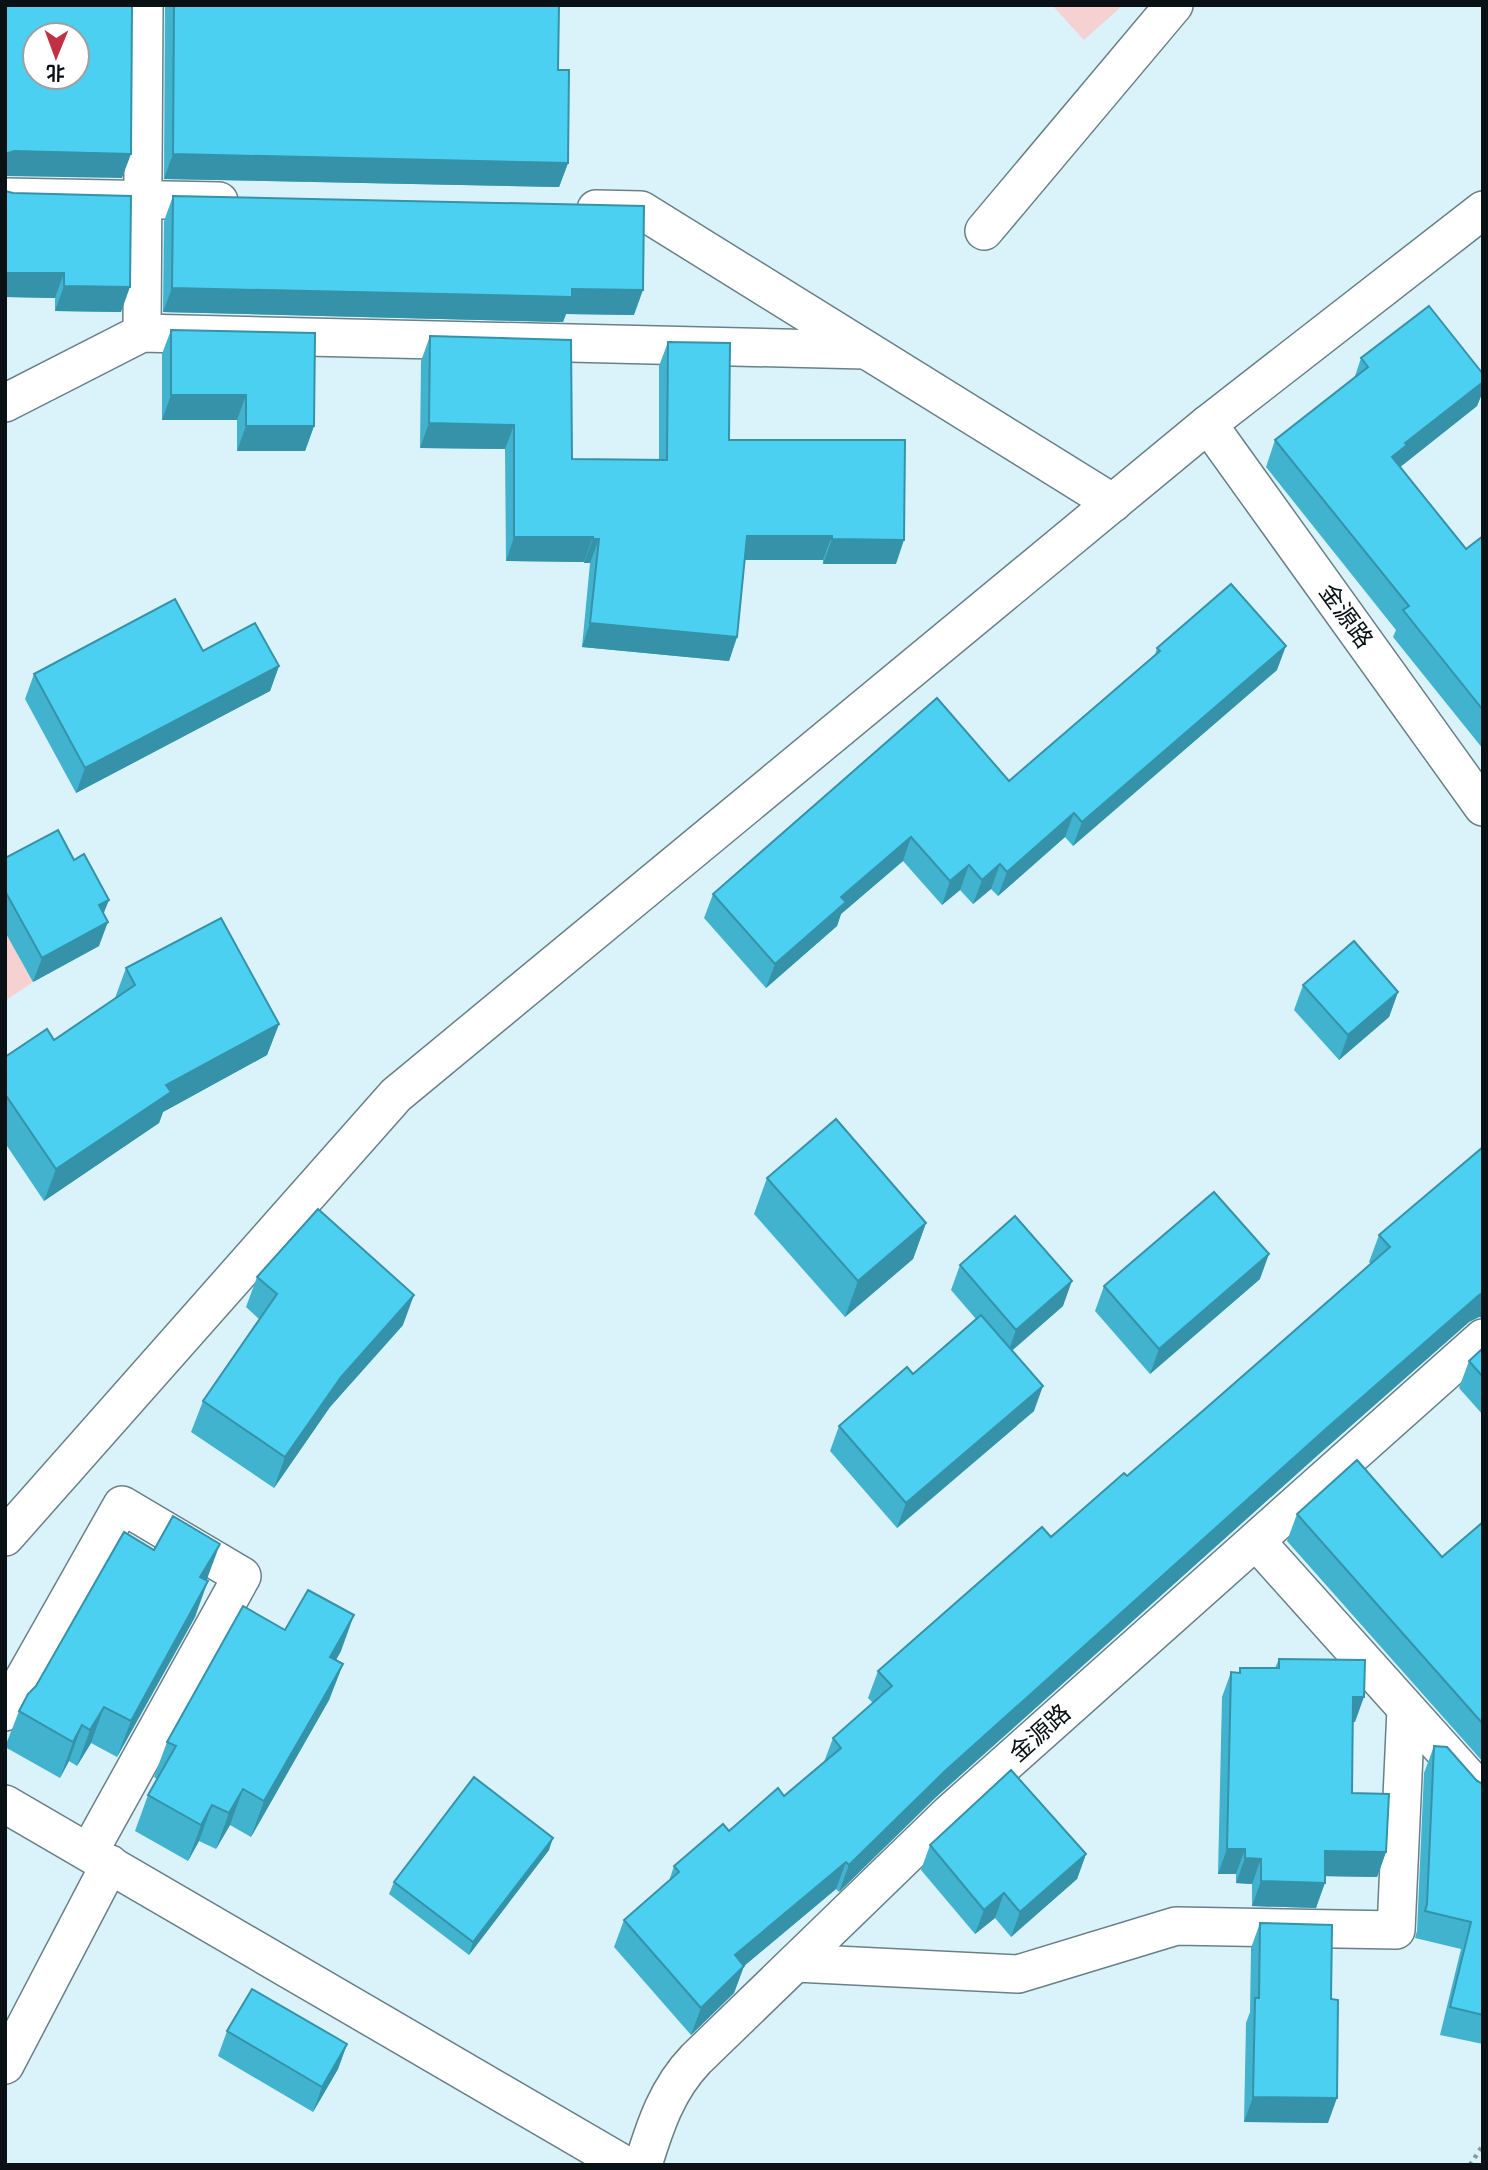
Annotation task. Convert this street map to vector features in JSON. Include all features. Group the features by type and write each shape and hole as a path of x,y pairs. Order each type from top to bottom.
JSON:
{"street":[{"path":"142,333 144,5"},
{"path":"984,231 1174,5"},
{"path":"5,197 254,202"},
{"path":"558,208 641,210 1113,503"},
{"path":"5,1537 396,1094 1208,424 1483,210"},
{"path":"5,404 142,333 866,350"},
{"name":"金源路","path":"1208,424 1483,807"},
{"name":"金源路","path":"643,2165 657,2119 683,2073 949,1814 1483,1338"},
{"path":"5,1712 122,1505 242,1576 99,1858 5,2065"},
{"path":"1256,1541 1483,1794"},
{"path":"796,1963 1018,1974 1176,1926 1396,1930 1406,1709"},
{"path":"5,1804 625,2165"}],"path":[{"path":"1470,2165 1483,2145"}],"shaded area":[{"path":"1052,5 1123,5 1084,40"},
{"path":"5,932 33,982 5,1001"}],"building":[{"path":"5,5 132,5 131,154 14,151 5,154"},
{"path":"174,5 559,5 558,70 569,70 568,163 173,154"},
{"path":"5,191 131,196 130,287 64,286 64,273 5,273"},
{"path":"173,196 644,206 643,290 572,289 572,297 172,288"},
{"path":"1429,306 1483,374 1483,382 1405,443 1407,445 1392,457 1466,549 1483,536 1483,710 1403,610 1409,606 1275,440 1368,367 1361,358"},
{"path":"171,330 315,333 314,426 246,426 246,395 171,395"},
{"path":"430,336 571,340 572,459 667,460 668,342 730,343 729,440 905,440 904,540 832,539 832,536 747,536 737,637 590,623 599,539 514,537 514,425 429,423"},
{"path":"1231,584 1286,646 1082,822 1074,813 1007,872 1000,864 982,880 969,865 950,881 911,837 841,897 846,902 775,964 713,894 937,698 1009,781 1160,651 1157,648"},
{"path":"175,599 203,651 255,623 279,666 85,768 34,674"},
{"path":"58,830 74,860 84,854 109,900 99,905 108,922 42,958 5,891 5,858"},
{"path":"221,918 279,1024 166,1085 171,1092 56,1169 5,1094 5,1057 47,1029 54,1040 135,985 126,968"},
{"path":"1354,941 1398,992 1348,1035 1303,985"},
{"path":"836,1119 926,1223 858,1281 767,1178"},
{"path":"1483,1147 1483,1293 1328,1427 945,1771 849,1865 846,1862 735,1955 744,1966 701,2008 624,1920 679,1872 674,1866 723,1824 729,1831 778,1788 784,1796 841,1748 833,1738 892,1686 878,1671 1042,1527 1051,1537 1124,1473 1127,1476 1205,1409 1390,1247 1379,1235"},
{"path":"1214,1192 1269,1254 1159,1349 1104,1286"},
{"path":"318,1209 414,1295 341,1377 285,1457 203,1401 277,1294 257,1277"},
{"path":"1015,1216 1072,1281 1016,1330 960,1265"},
{"path":"981,1315 1043,1386 906,1503 839,1426 907,1367 913,1374"},
{"path":"1483,1348 1483,1377 1469,1361"},
{"path":"1357,1460 1442,1557 1483,1522 1483,1724 1297,1514"},
{"path":"173,1516 220,1544 200,1577 208,1581 131,1721 104,1707 90,1730 82,1725 73,1742 19,1711 124,1532 154,1550"},
{"path":"308,1590 354,1615 330,1657 343,1664 264,1801 243,1789 229,1813 212,1805 201,1825 148,1795 176,1746 167,1742 243,1606 285,1630"},
{"path":"1279,1659 1365,1660 1364,1697 1353,1697 1352,1793 1389,1794 1386,1852 1325,1851 1325,1883 1261,1881 1261,1859 1245,1858 1245,1849 1227,1849 1231,1672 1240,1673 1240,1668 1279,1668"},
{"path":"1434,1746 1447,1747 1477,1781 1483,1784 1483,2015 1450,2007 1471,1922 1425,1911"},
{"path":"1011,1770 1086,1854 1020,1912 1004,1893 984,1910 930,1845"},
{"path":"474,1777 553,1838 473,1942 394,1882"},
{"path":"1260,1923 1332,1925 1331,1999 1338,2000 1337,2098 1253,2097"},
{"path":"252,1989 347,2044 322,2087 227,2031"}]}
